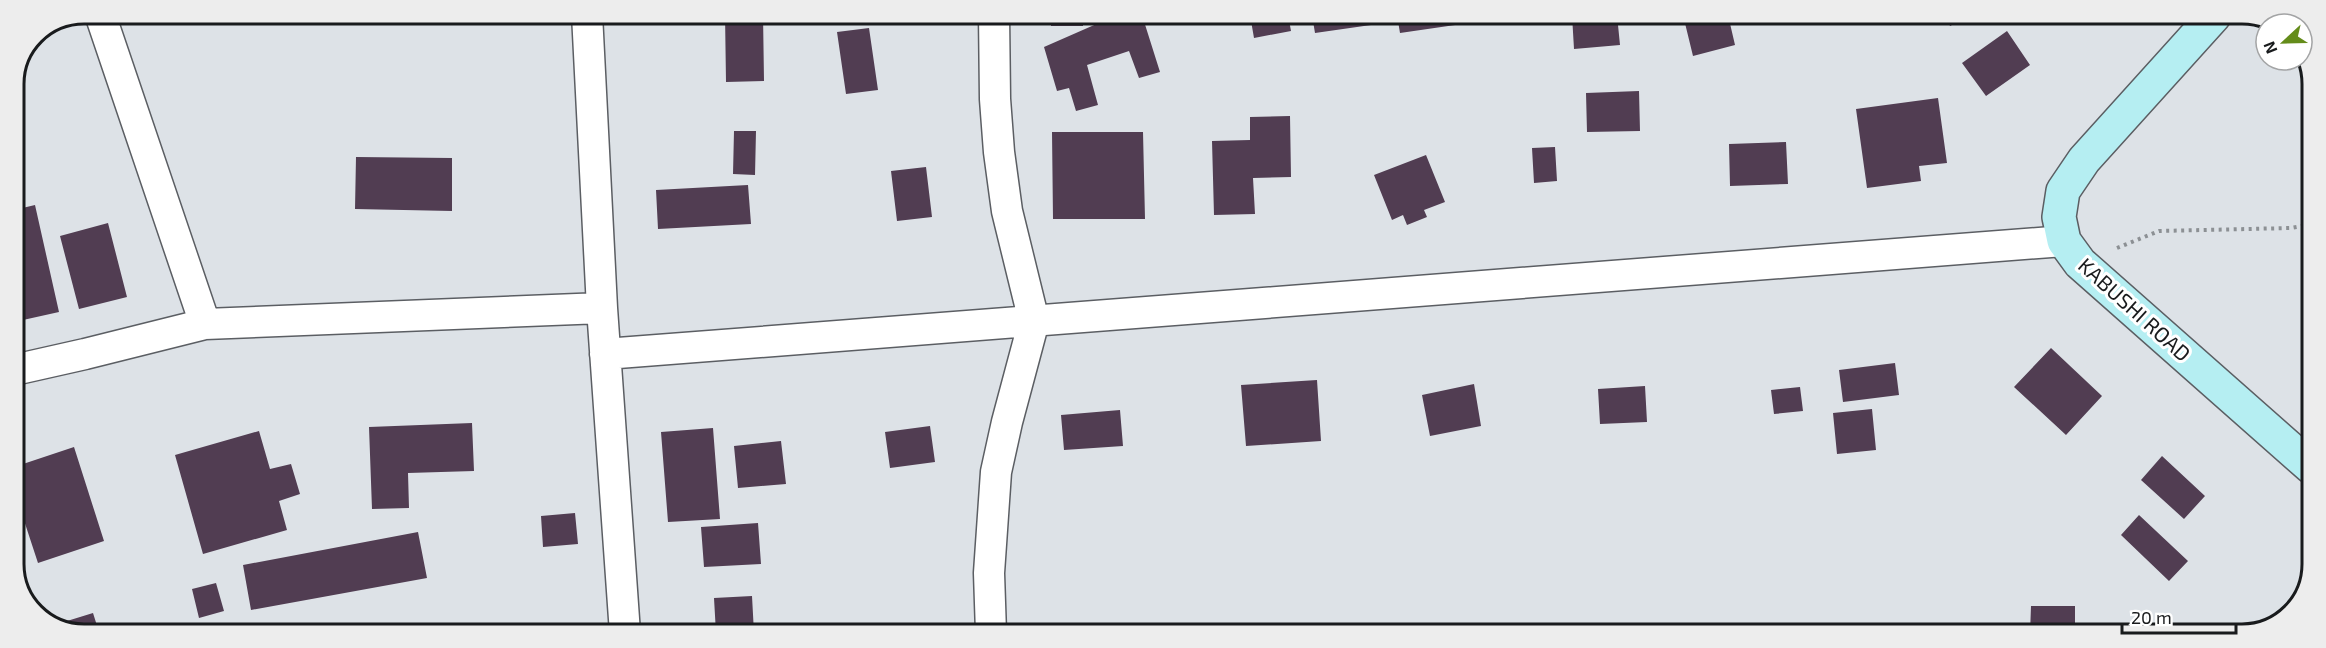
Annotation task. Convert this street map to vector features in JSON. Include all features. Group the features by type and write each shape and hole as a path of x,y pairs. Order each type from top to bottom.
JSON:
{"main road":[{"name":"KABUSHI ROAD","path":"2207,24 2084,160 2063,191 2059,217 2072,252 2302,459"}],"street":[{"path":"103,24 205,324"},
{"path":"588,24 602,308 624,624"},
{"path":"991,624 989,573 996,472 1034,321 1007,211 999,152 994,24"},
{"path":"605,354 1034,321 2072,252"},
{"path":"24,368 205,324 602,308"}],"path":[{"path":"2072,252 2159,231 2302,226"}],"building":[{"path":"725,24 763,24 764,81 726,82"},
{"path":"1051,24 1083,24 1083,26 1051,26"},
{"path":"1096,24 1145,24 1160,72 1139,78 1129,51 1087,65 1098,105 1076,111 1069,88 1057,91 1044,47"},
{"path":"1252,24 1290,24 1291,31 1254,38"},
{"path":"1314,24 1371,24 1371,25 1315,33"},
{"path":"1398,24 1462,24 1400,33"},
{"path":"1573,24 1618,24 1620,45 1574,49"},
{"path":"1685,24 1730,24 1735,45 1693,56"},
{"path":"869,28 878,90 846,94 837,32"},
{"path":"2007,31 2030,65 1986,96 1962,63"},
{"path":"1639,91 1640,131 1587,132 1586,93"},
{"path":"1938,98 1947,163 1919,166 1921,181 1867,188 1856,109"},
{"path":"1290,116 1291,177 1253,178 1255,214 1214,215 1212,141 1250,140 1250,117"},
{"path":"734,131 756,131 755,175 733,174"},
{"path":"1052,132 1143,132 1145,219 1053,219"},
{"path":"1786,142 1788,184 1730,186 1729,144"},
{"path":"1555,147 1557,181 1534,183 1532,148"},
{"path":"1426,155 1445,202 1424,210 1427,217 1407,225 1403,215 1392,220 1374,175"},
{"path":"356,157 452,158 452,211 355,209"},
{"path":"926,167 932,217 897,221 891,171"},
{"path":"748,185 751,224 658,229 656,190"},
{"path":"35,205 59,312 24,320 24,208"},
{"path":"108,223 127,297 79,309 60,236"},
{"path":"2051,348 2102,396 2066,435 2014,387"},
{"path":"1895,363 1899,395 1843,402 1839,370"},
{"path":"1317,380 1321,441 1246,446 1241,385"},
{"path":"1474,384 1481,426 1430,436 1422,395"},
{"path":"1645,386 1647,422 1600,424 1598,389"},
{"path":"1800,387 1803,411 1774,414 1771,390"},
{"path":"1872,409 1876,450 1837,454 1833,413"},
{"path":"1120,410 1123,446 1064,450 1061,415"},
{"path":"472,423 474,471 408,473 409,508 372,509 369,427"},
{"path":"930,426 935,462 890,468 885,432"},
{"path":"713,428 720,519 668,522 661,432"},
{"path":"259,431 270,469 291,464 300,494 279,501 287,530 203,554 175,455"},
{"path":"781,441 786,484 738,488 734,446"},
{"path":"74,447 104,541 38,563 24,520 24,464"},
{"path":"2162,456 2205,496 2184,519 2141,480"},
{"path":"575,513 578,544 543,547 541,516"},
{"path":"2139,515 2188,561 2169,581 2121,535"},
{"path":"758,523 761,564 704,567 701,527"},
{"path":"418,532 427,578 251,610 243,565"},
{"path":"216,583 224,611 199,618 192,589"},
{"path":"752,596 754,624 715,624 714,598"},
{"path":"2031,606 2075,606 2075,624 2030,624"},
{"path":"93,613 96,624 84,624 66,621"}]}
